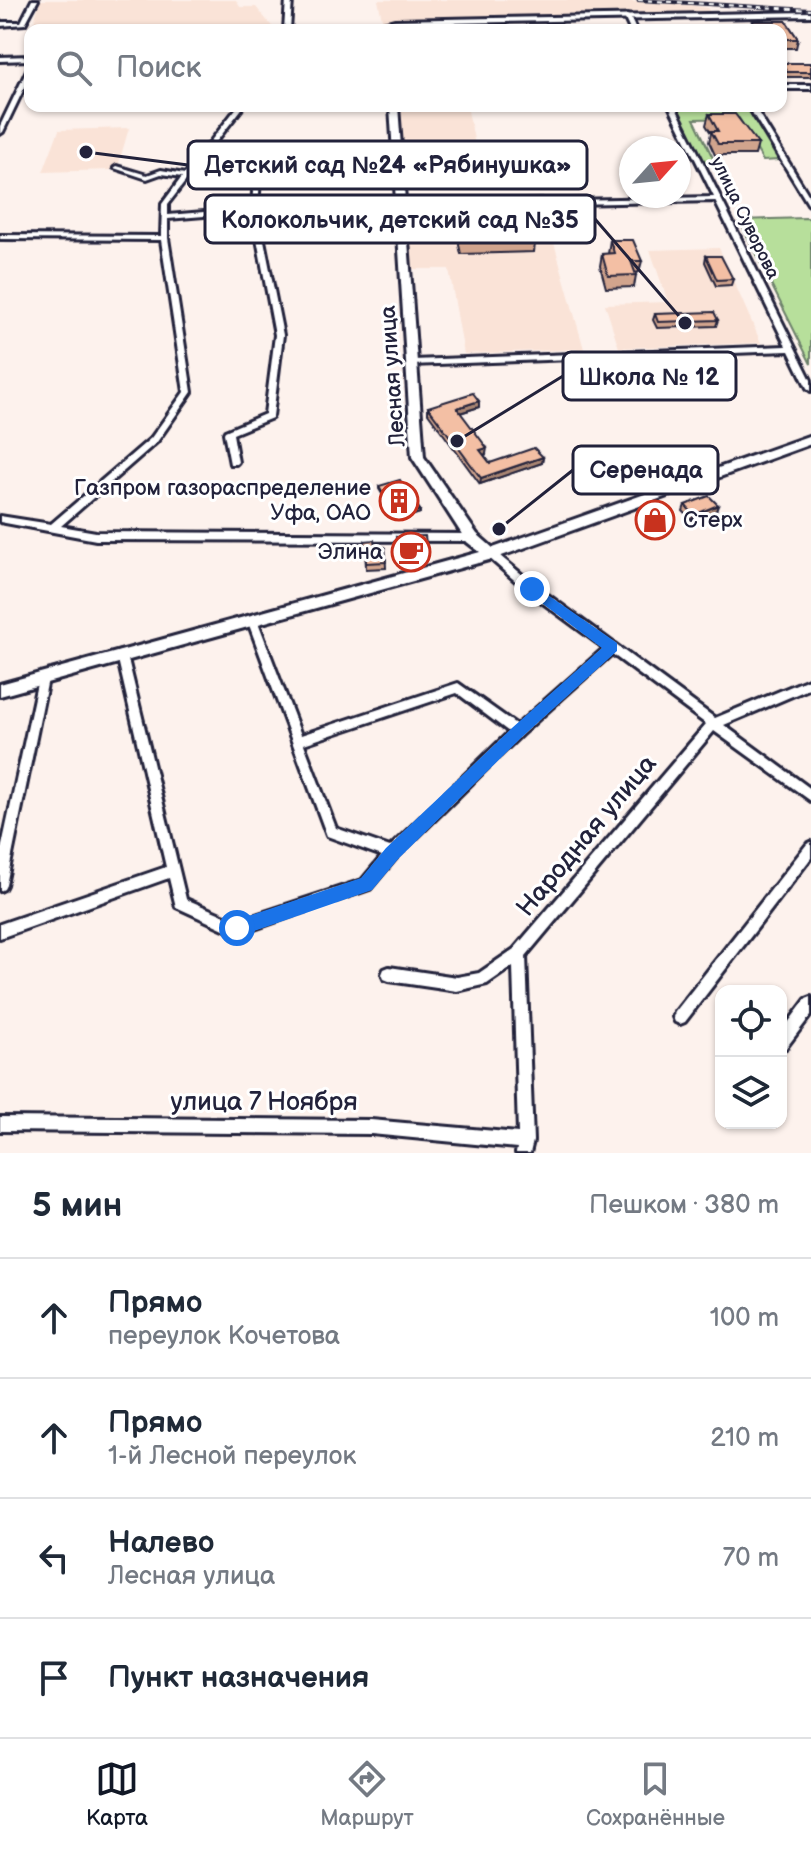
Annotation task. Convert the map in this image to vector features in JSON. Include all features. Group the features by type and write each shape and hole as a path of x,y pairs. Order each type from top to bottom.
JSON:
{"main road":[{"path":"441,24 811,14"},
{"path":"0,59 24,58"},
{"name":"Лесная улица","path":"394,112 418,457 472,538 491,554"},
{"path":"0,690 491,554 811,439"}],"street":[{"path":"0,24 23,23 35,0"},
{"path":"287,24 289,0"},
{"path":"627,17 630,24"},
{"path":"0,132 24,82"},
{"path":"787,87 811,87"},
{"path":"53,528 154,440 188,392 164,238 165,204 236,112"},
{"name":"улица Суворова","path":"675,112 811,388"},
{"path":"755,112 811,204"},
{"path":"233,462 228,433 269,416 279,335 255,210 258,160"},
{"path":"117,168 147,177 161,172 186,176"},
{"path":"798,184 811,184"},
{"path":"328,207 717,199"},
{"path":"164,217 255,210"},
{"path":"0,237 164,238"},
{"path":"413,363 790,348"},
{"path":"0,519 96,536 472,538"},
{"name":"Лесная улица","path":"491,554 811,796"},
{"path":"253,622 331,832 392,854"},
{"path":"122,655 181,903 237,928 366,885 392,854 517,732 612,647"},
{"path":"0,885 43,679"},
{"name":"Народная улица","path":"389,974 457,984 482,979 519,954 713,724 811,683"},
{"path":"299,741 458,688 517,732"},
{"path":"680,1017 811,848"},
{"path":"0,931 173,871"},
{"path":"519,954 525,1147"},
{"path":"787,1035 811,1004"},
{"name":"улица 7 Ноября","path":"0,1124 371,1127 525,1147"}],"shaded area":[{"path":"40,0 236,0 240,7 256,7 270,24 34,24"},
{"path":"378,0 611,0 690,5 707,8 711,13 389,20 382,19"},
{"path":"400,112 468,112 482,178 405,183"},
{"path":"129,128 118,166 111,170 43,172 59,130"},
{"path":"545,211 584,349 464,354 449,269 412,269 407,214"},
{"path":"719,248 761,343 619,348 605,304 668,302 650,250"}],"green space":[{"path":"678,112 750,112 778,160 763,161 739,118 694,119 715,162 702,162"},
{"path":"739,220 811,220 811,364"}],"building":[{"path":"752,21 786,21 798,39 787,39 787,24 754,24"},
{"path":"787,63 811,63 811,72 787,72"},
{"path":"709,114 735,114 758,144 718,144 711,131 718,131"},
{"path":"610,240 633,240 642,261 631,261 636,275 608,276 602,254 614,253"},
{"path":"706,256 721,256 733,279 717,280"},
{"path":"714,312 718,320 658,322 655,314"},
{"path":"473,393 479,401 457,408 487,448 480,450 490,463 534,448 543,457 481,478 428,407"},
{"name":"Газпром газораспределение Уфа, ОАО","path":"400,480 420,510 398,517 379,486"},
{"path":"709,496 718,505 694,515 685,505"},
{"path":"425,536 427,550 397,551 396,537"},
{"path":"374,540 375,548 385,547 386,562 366,563 365,541"}],"railway":[{"path":"638,0 811,10"}],"place":[{"name":"Детский сад №24 «Рябинушка»","path":"86,152"},
{"name":"Колокольчик, детский сад №35","path":"685,323"},
{"name":"Школа № 12","path":"457,441"},
{"name":"Газпром газораспределение Уфа, ОАО","path":"399,501"},
{"name":"Стерх","path":"655,520"},
{"name":"Серенада","path":"499,529"},
{"name":"Элина","path":"411,552"}],"route":[{"path":"237,928 366,885 392,854 517,732 612,647 532,589"}]}
